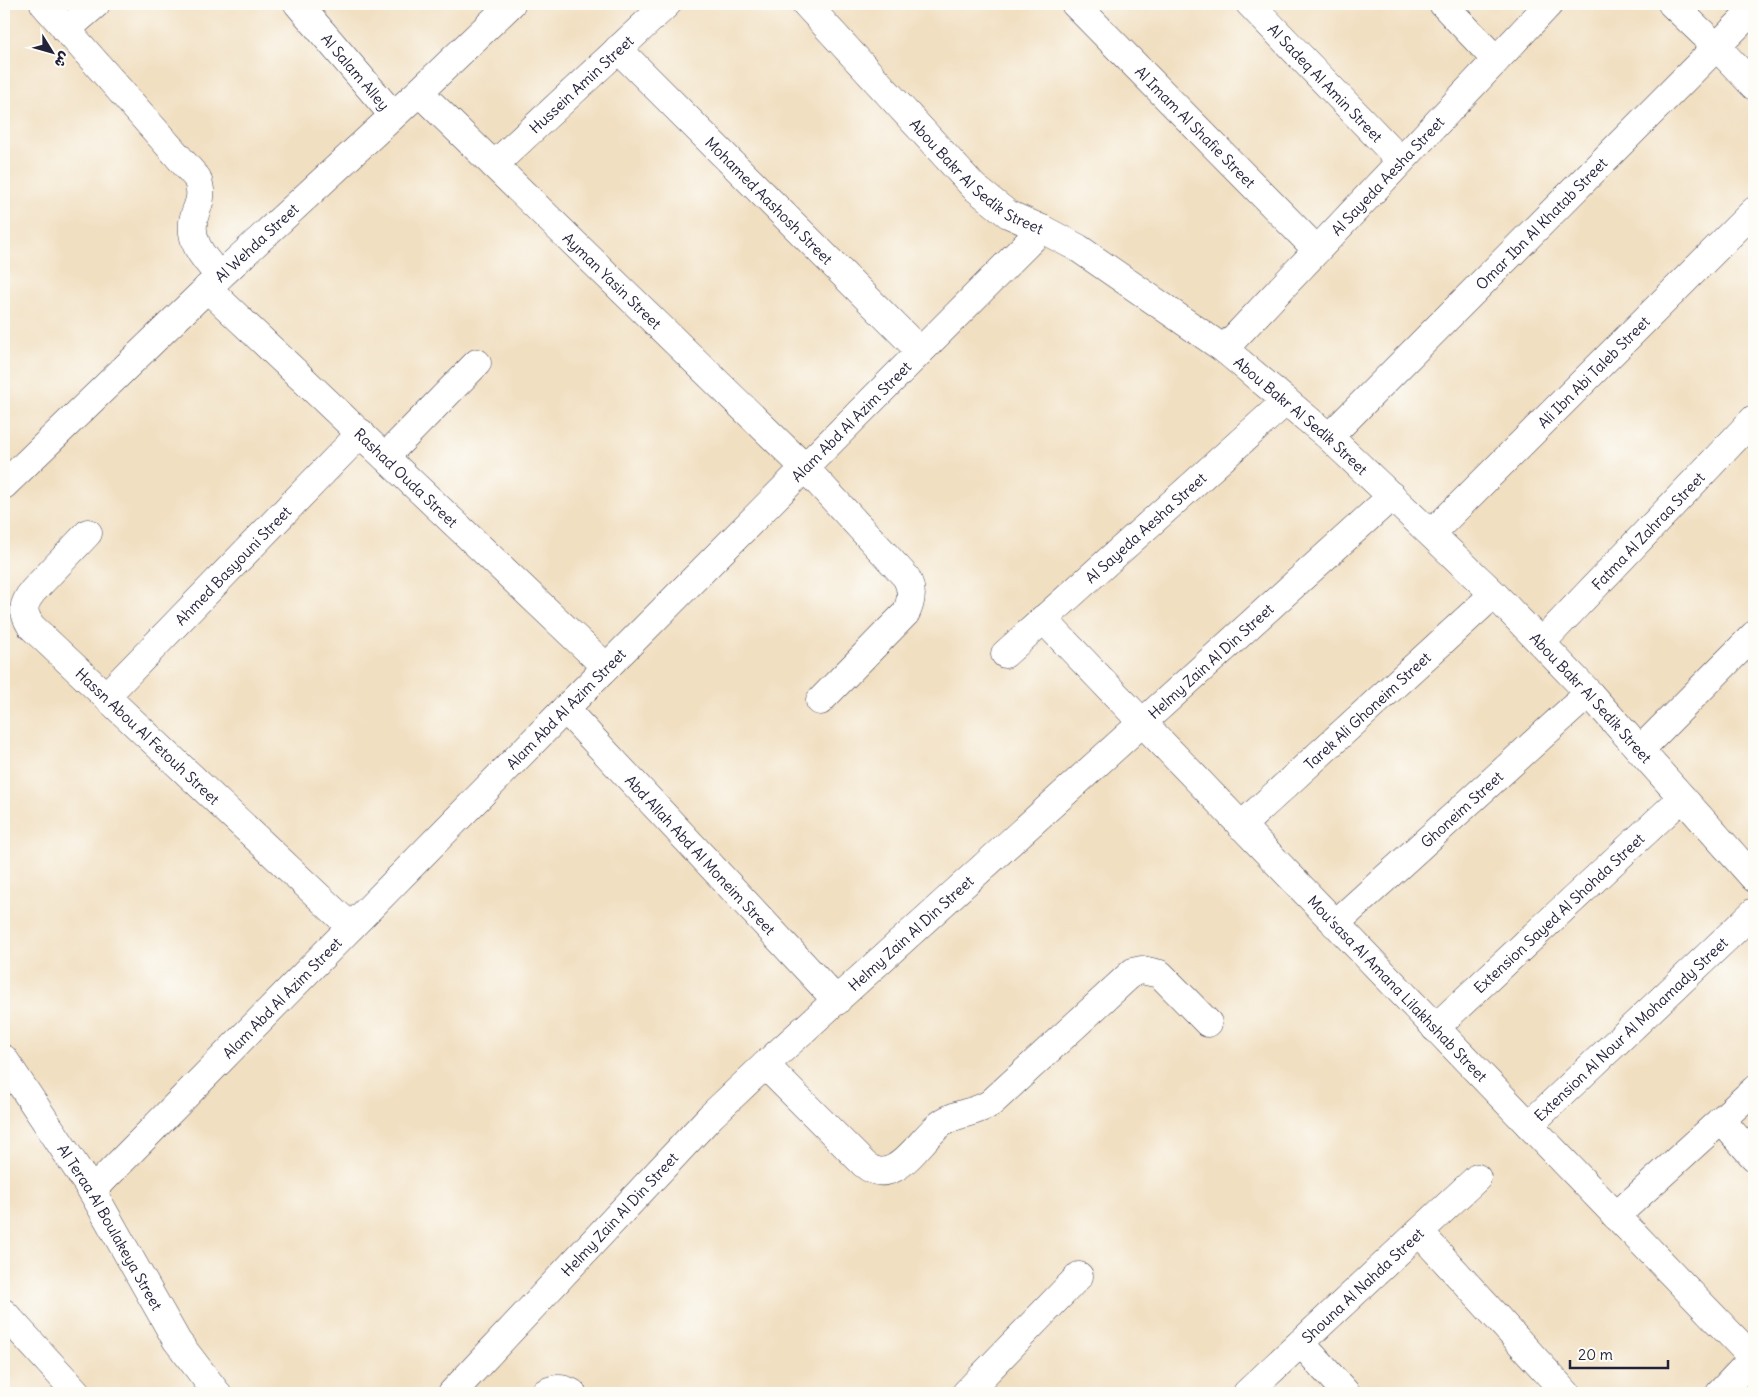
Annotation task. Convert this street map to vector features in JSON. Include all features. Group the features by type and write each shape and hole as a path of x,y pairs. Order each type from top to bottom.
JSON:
{"street":[{"name":"Rashad Ouda Street","path":"44,4 196,178 201,194 193,223 194,240 214,282 360,433 606,667"},
{"path":"66,30 96,4"},
{"name":"Al Salam Alley","path":"298,4 394,116"},
{"name":"Al Wehda Street","path":"4,485 214,282 394,116 511,4"},
{"name":"Hussein Amin Street","path":"494,165 667,4"},
{"name":"Abou Bakr Al Sedik Street","path":"806,4 974,187 1008,214 1078,248 1224,349 1330,437 1494,594 1589,692 1682,798 1750,863"},
{"name":"Al Imam Al Shafie Street","path":"1076,4 1317,250"},
{"name":"Al Sadeq Al Amin Street","path":"1250,4 1401,161"},
{"path":"1443,4 1496,60"},
{"name":"Al Sayeda Aesha Street","path":"1224,349 1549,4"},
{"path":"1672,4 1754,86"},
{"name":"Omar Ibn Al Khatab Street","path":"1330,437 1754,9"},
{"name":"Mohamed Aashosh Street","path":"618,49 920,351"},
{"name":"Ayman Yasin Street","path":"419,92 805,468 900,570 910,586 912,595 906,613 820,701"},
{"name":"Ali Ibn Abi Taleb Street","path":"1432,533 1754,211"},
{"name":"Alam Abd Al Azim Street","path":"92,1191 565,708 1042,229"},
{"path":"385,457 477,363"},
{"name":"Al Sayeda Aesha Street","path":"1005,654 1286,401"},
{"name":"Fatma Al Zahraa Street","path":"1541,642 1754,419"},
{"name":"Ahmed Basyouni Street","path":"106,696 360,433"},
{"name":"Helmy Zain Al Din Street","path":"452,1393 710,1117 1392,496"},
{"name":"Hassn Abou Al Fetouh Street","path":"88,533 25,602 24,614 31,626 351,927"},
{"name":"Tarek Ali Ghoneim Street","path":"1241,826 1494,594"},
{"name":"Mou'sasa Al Amana Lilakhshab Street","path":"1043,619 1754,1358"},
{"path":"1640,750 1754,635"},
{"name":"Ghoneim Street","path":"1336,924 1589,692"},
{"name":"Abd Allah Abd Al Moneim Street","path":"565,708 836,1001"},
{"name":"Extension Sayed Al Shohda Street","path":"1436,1028 1682,798"},
{"name":"Extension Al Nour Al Mohamady Street","path":"1529,1125 1754,912"},
{"path":"765,1065 864,1164 879,1172 887,1172 902,1163 935,1129 947,1120 976,1112 990,1103 1133,972 1142,970 1160,974 1208,1023"},
{"name":"Al Teraa Al Boulakeya Street","path":"4,1059 92,1191 177,1341 217,1393"},
{"path":"1616,1216 1754,1090"},
{"path":"1721,1120 1754,1157"},
{"name":"Shouna Al Nahda Street","path":"1247,1393 1477,1178"},
{"path":"1419,1232 1566,1393"},
{"path":"966,1393 1079,1276"},
{"path":"4,1313 73,1392"},
{"path":"1301,1343 1346,1393"},
{"path":"1720,1393 1754,1358"},
{"path":"545,1393 558,1389 567,1390 572,1393"}]}
